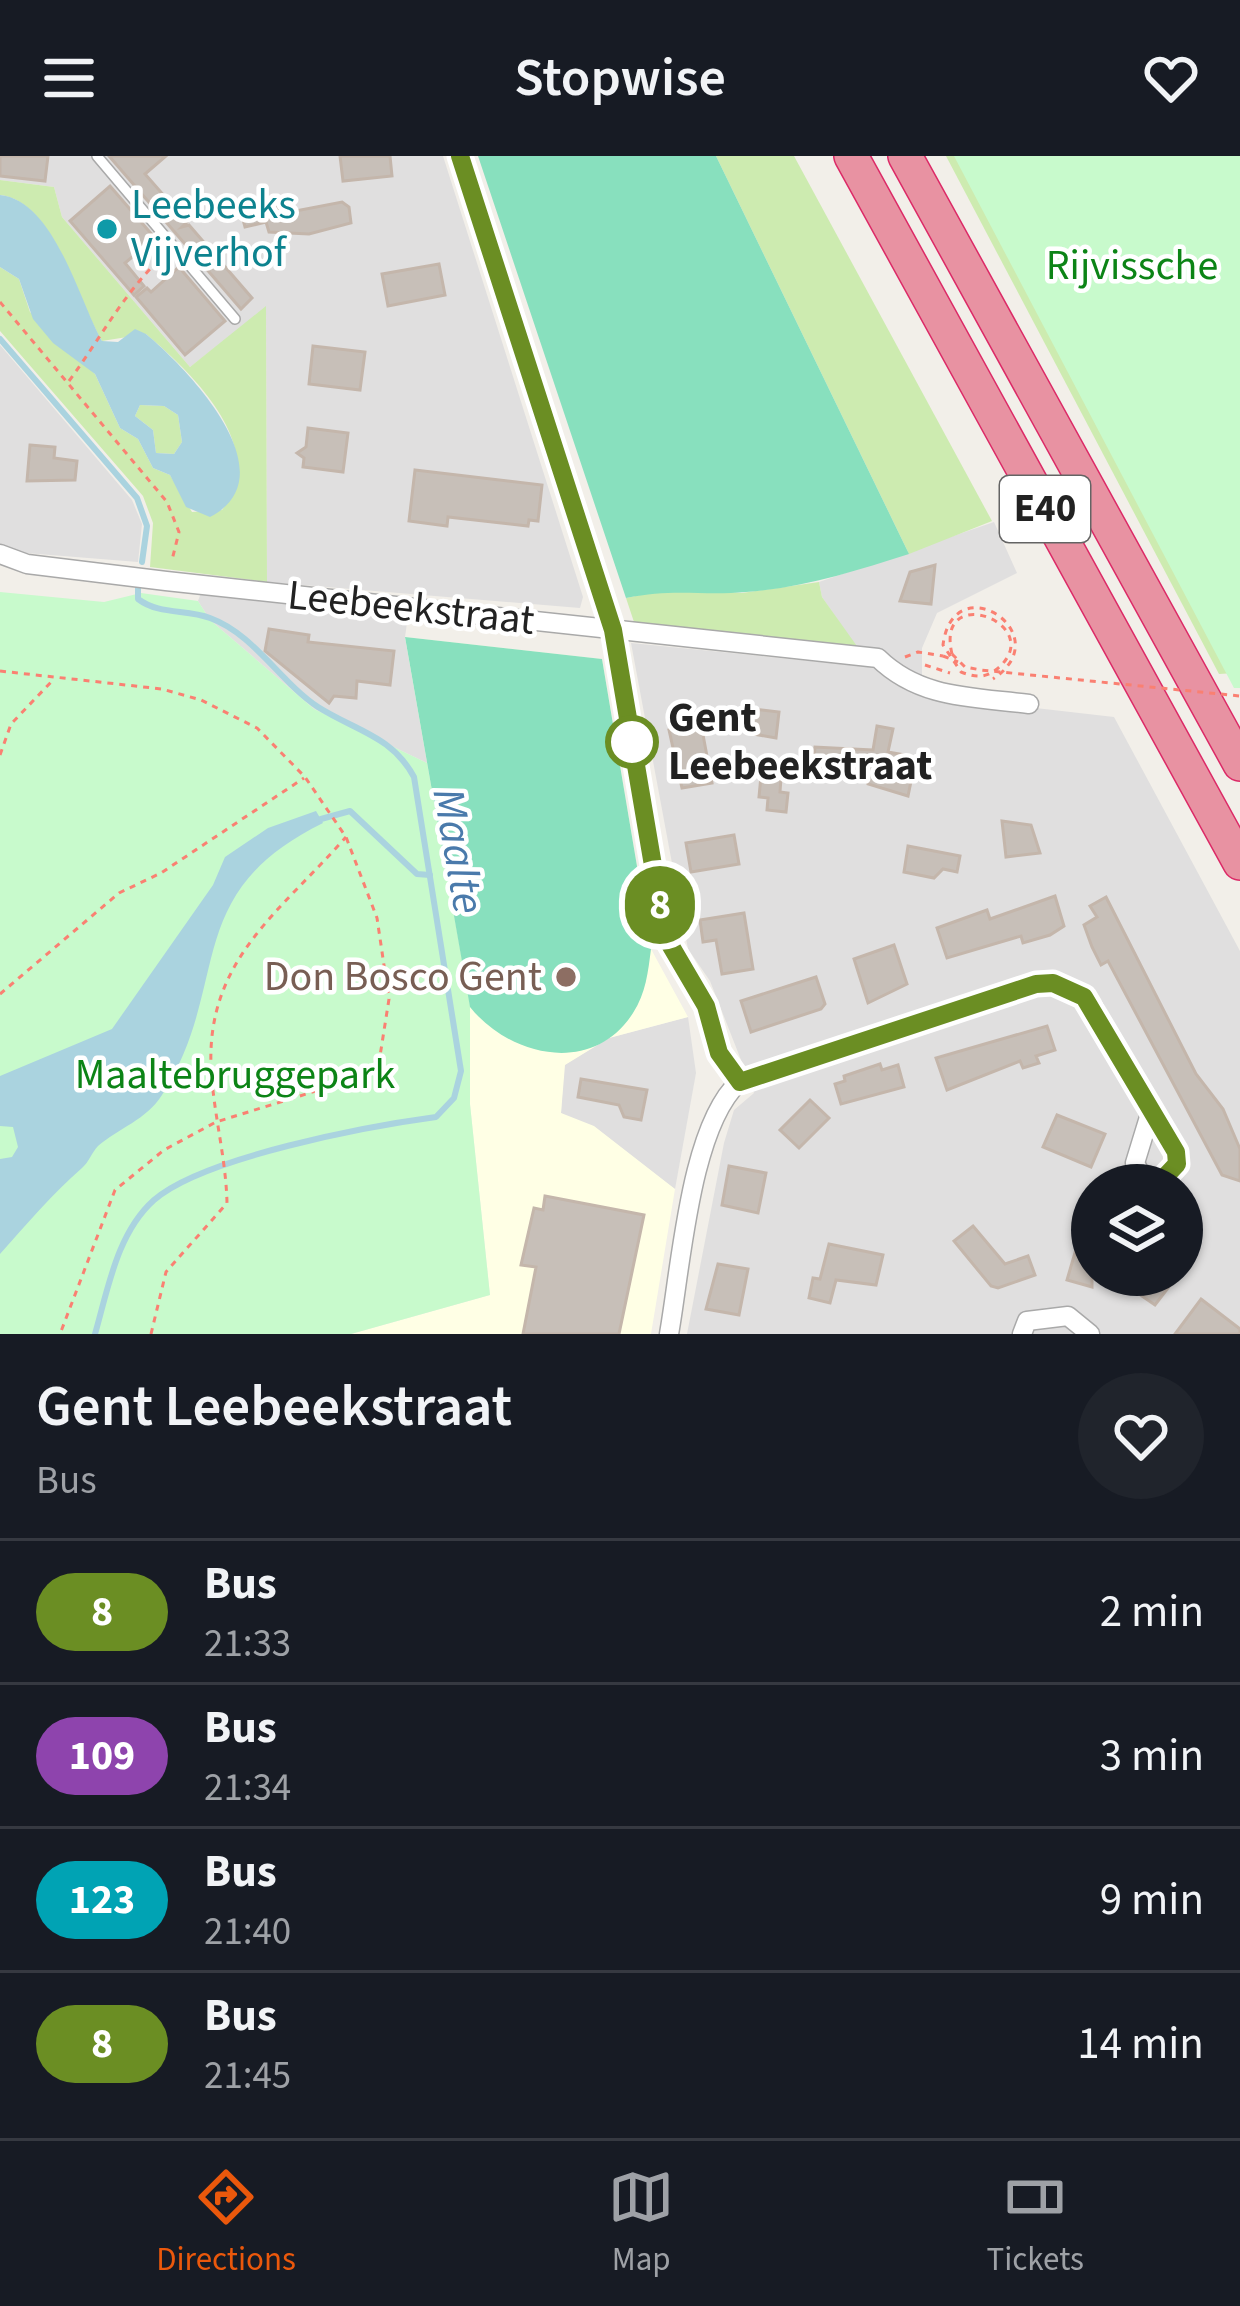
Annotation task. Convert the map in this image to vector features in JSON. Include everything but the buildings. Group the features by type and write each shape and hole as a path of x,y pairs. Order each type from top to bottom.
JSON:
{"highway":[{"name":"E40","path":"851,156 1240,862"},
{"name":"E40","path":"905,156 1240,764"}],"street":[{"path":"460,156 613,630 665,936 706,1006 719,1053 740,1082"},
{"name":"Leebeekstraat","path":"0,554 27,564 878,658 923,690 1029,704"},
{"path":"669,1334 704,1146 715,1115 740,1082 1036,984 1053,983 1070,988 1094,1008 1150,1114"},
{"path":"1022,1334 1027,1322 1068,1316 1090,1334"}],"lane":[{"path":"97,156 235,319"}],"path":[{"path":"68,382 118,317 122,295 173,247"},
{"path":"0,302 175,518 179,532 166,580"},
{"path":"946,670 980,682 1009,665 1015,649 1011,627 985,608 963,611 944,634 946,656 972,676 995,671 1006,656 1007,632 1000,622 969,614 950,634 958,662"},
{"path":"910,654 943,656 981,670 1240,696"},
{"path":"0,670 162,688 201,700 257,728 305,777 346,836 377,918 384,957 388,1028 380,1056 361,1077 216,1122 164,1150 115,1190 60,1334"},
{"path":"0,755 11,724 55,678"},
{"path":"0,994 118,893 161,873 305,777"},
{"path":"151,1334 153,1306 166,1272 227,1203 216,1122 211,1018 221,984 241,950 346,836"}],"shaded area":[{"path":"0,156 443,156 583,597 580,608 267,582 266,308 190,367 62,217 54,187 0,180"},
{"path":"0,345 132,500 142,524 138,562 13,552 0,545"},
{"path":"994,522 1017,573 937,613 922,648 922,695 1114,717 1240,951 1240,1334 687,1334 724,1143 734,1110 754,1093 710,981 688,949 631,643 870,667 822,597 819,582"},
{"path":"202,590 408,616 405,637 427,763 314,709 210,620 198,601"},
{"name":"Don Bosco Gent","path":"405,637 602,659 651,949 688,1017 609,1038 565,1065 561,1113 594,1126 675,1189 651,1334 351,1334 490,1295 470,1104 470,1005"},
{"path":"688,1017 696,1073 675,1189 561,1113 564,1065 609,1038"}],"green space":[{"path":"478,156 716,156 909,554 788,587 626,598"},
{"path":"716,156 794,156 992,521 909,554"},
{"name":"Rijvissche","path":"946,156 1200,156 1236,673 1219,674"},
{"name":"Rijvissche","path":"954,156 1240,156 1240,688 1234,688"},
{"path":"0,180 54,187 62,217 190,367 266,306 267,582 150,567 153,523 143,496 0,331 0,267 19,279 30,312 95,374 120,428 138,439 153,468 170,475 192,512 222,510 235,486 232,437 203,390 146,334 102,341 50,233 19,201 0,195"},
{"path":"140,405 164,406 178,415 182,442 174,454 156,453 153,430 135,416"},
{"path":"819,582 822,597 859,649 634,622 626,598 673,588 742,593"},
{"name":"Maaltebruggepark","path":"0,592 104,602 141,593 198,601 210,620 314,709 427,763 470,1005 470,1104 490,1295 351,1334 0,1334"},
{"path":"405,637 602,659 651,949 646,982 633,1013 616,1033 596,1046 574,1052 529,1047 507,1038 470,1007"}],"water":[{"path":"0,195 19,201 50,233 102,341 118,342 135,329 146,334 205,395 236,449 240,475 232,498 210,517 186,507 170,475 153,468 138,439 120,428 95,374 53,343 33,319 19,279 0,267","holes":["140,405 164,406 178,415 182,442 174,454 156,453 153,430 135,416"]},
{"path":"316,811 323,823 278,850 247,880 227,911 183,1054 156,1104 98,1146 0,1254 0,1159 12,1157 18,1147 13,1127 0,1126 0,1076 112,1029 213,885 225,857 268,828"}],"waterway":[{"name":"Maalte","path":"0,339 137,498 147,526 142,562"},
{"name":"Maalte","path":"95,1334 122,1245 154,1200 177,1184 247,1157 436,1117 454,1098 461,1071 414,777 405,763 384,743 304,697 226,625 146,604 138,599 138,587"},
{"path":"321,819 350,811 417,874 430,875"}],"bus line":[{"name":"8","path":"460,156 613,630 665,936 706,1006 719,1053 740,1082 1036,984 1053,983 1070,988 1094,1008 1150,1114 1176,1152 1177,1164"}],"place":[{"name":"Leebeeks Vijverhof","path":"107,229"},
{"name":"Gent Leebeekstraat","path":"632,742"},
{"name":"Don Bosco Gent","path":"566,977"}]}
